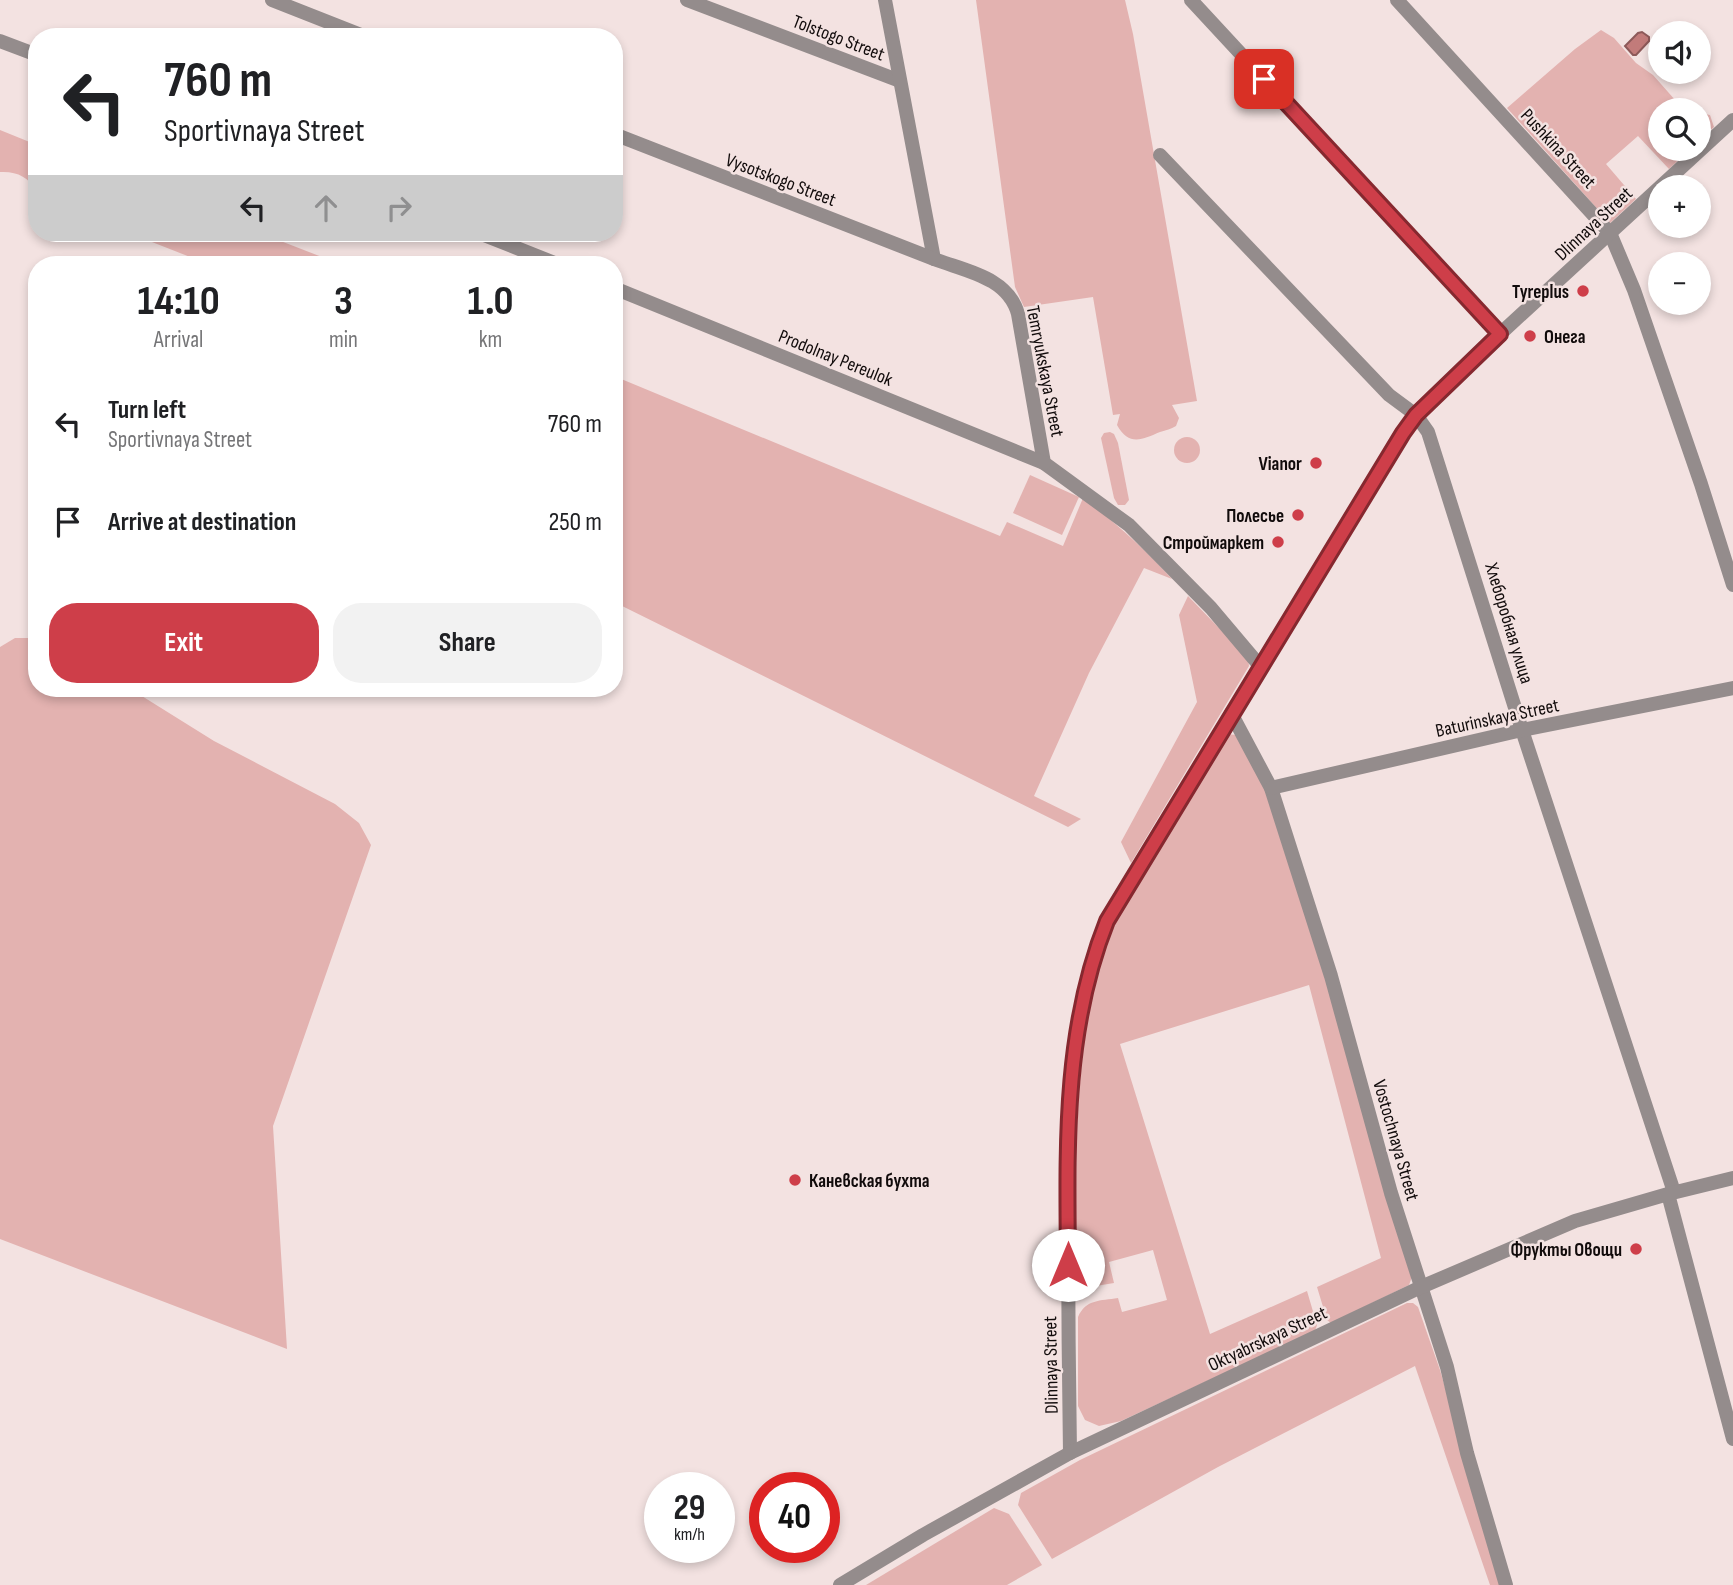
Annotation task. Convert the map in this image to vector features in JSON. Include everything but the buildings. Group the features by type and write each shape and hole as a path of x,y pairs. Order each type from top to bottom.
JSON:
{"street":[{"path":"272,0 343,28"},
{"name":"Tolstogo Street","path":"687,0 900,81"},
{"path":"885,0 934,259"},
{"path":"1191,0 1500,334"},
{"name":"Pushkina Street","path":"1396,0 1610,233 1652,341 1733,585"},
{"path":"0,41 28,52"},
{"name":"Dlinnaya Street","path":"1070,1453 1068,1183 1071,1077 1080,1014 1107,921 1386,459 1416,415 1733,120"},
{"name":"Vysotskogo Street","path":"623,138 934,259"},
{"name":"Хлеборобная улица","path":"1160,155 1389,395 1416,415 1434,443 1522,730 1671,1193 1733,1439"},
{"path":"501,242 536,256"},
{"name":"Temryukskaya Street","path":"934,259 996,283 1012,298 1018,314 1044,463 1129,526 1211,608 1260,666"},
{"name":"Prodolnay Pereulok","path":"623,292 1044,463"},
{"name":"Baturinskaya Street","path":"1271,788 1522,730 1733,688"},
{"name":"Vostochnaya Street","path":"1231,713 1271,788 1331,976 1391,1193 1447,1367 1467,1454 1506,1585"},
{"name":"Oktyabrskaya Street","path":"840,1585 1070,1453 1421,1287 1564,1225 1671,1193 1733,1178"}],"shaded area":[{"path":"976,0 1125,0 1197,401 1172,405 1179,418 1176,426 1172,428 1148,437 1131,439 1117,425 1120,414 1113,415 1093,297 1024,307 1015,287"},
{"path":"1601,30 1614,38 1636,63 1648,71 1648,84 1661,84 1673,98 1648,98 1648,147 1638,136 1606,164 1636,199 1610,223 1507,108"},
{"path":"1642,32 1648,36 1648,42 1633,55 1625,46"},
{"path":"0,130 28,141 28,180 22,176 0,172"},
{"path":"1661,161 1677,161 1669,169"},
{"path":"152,242 283,242 319,256 188,256"},
{"path":"623,380 1000,536 1007,522 1063,546 1083,498 1141,547 1172,579 1144,568 1089,673 1034,796 1081,819 1068,827 623,606"},
{"path":"1110,432 1118,443 1129,500 1125,505 1118,505 1114,498 1101,438 1104,433"},
{"path":"1187,437 1196,441 1200,450 1196,459 1187,463 1178,459 1174,450 1178,441"},
{"path":"1030,475 1079,497 1062,535 1013,513"},
{"path":"1188,596 1248,658 1249,666 1131,863 1121,842 1197,702 1179,615"},
{"path":"15,638 28,638 28,697 143,697 214,741 335,804 359,823 371,845 273,1126 287,1349 0,1239 0,647"},
{"path":"1225,734 1237,735 1269,793 1327,977 1412,1277 1409,1285 1331,1323 1327,1320 1317,1287 1381,1258 1309,985 1120,1044 1210,1334 1307,1291 1317,1325 1315,1331 1121,1421 1099,1426 1085,1420 1078,1406 1078,1317 1081,1311 1089,1304 1118,1298 1122,1312 1167,1300 1153,1250 1109,1262 1114,1283 1084,1288 1078,1287 1075,1281 1079,1101 1092,994 1111,927"},
{"path":"1407,1303 1418,1307 1440,1370 1502,1585 1490,1585 1415,1366 1218,1467 1052,1559 1018,1505 1021,1493 1080,1460"},
{"path":"994,1508 1009,1514 1042,1565 1007,1585 866,1585"}],"place":[{"name":"Tyreplus","path":"1583,291"},
{"name":"Онега","path":"1530,336"},
{"name":"Vianor","path":"1316,463"},
{"name":"Полесье","path":"1298,515"},
{"name":"Строймаркет","path":"1278,542"},
{"name":"Каневская бухта","path":"795,1180"},
{"name":"Фрукты Овощи","path":"1636,1249"}],"route":[{"path":"1068,1265 1068,1183 1074,1045 1090,972 1107,921 1403,433 1416,415 1500,334 1264,79"}]}
